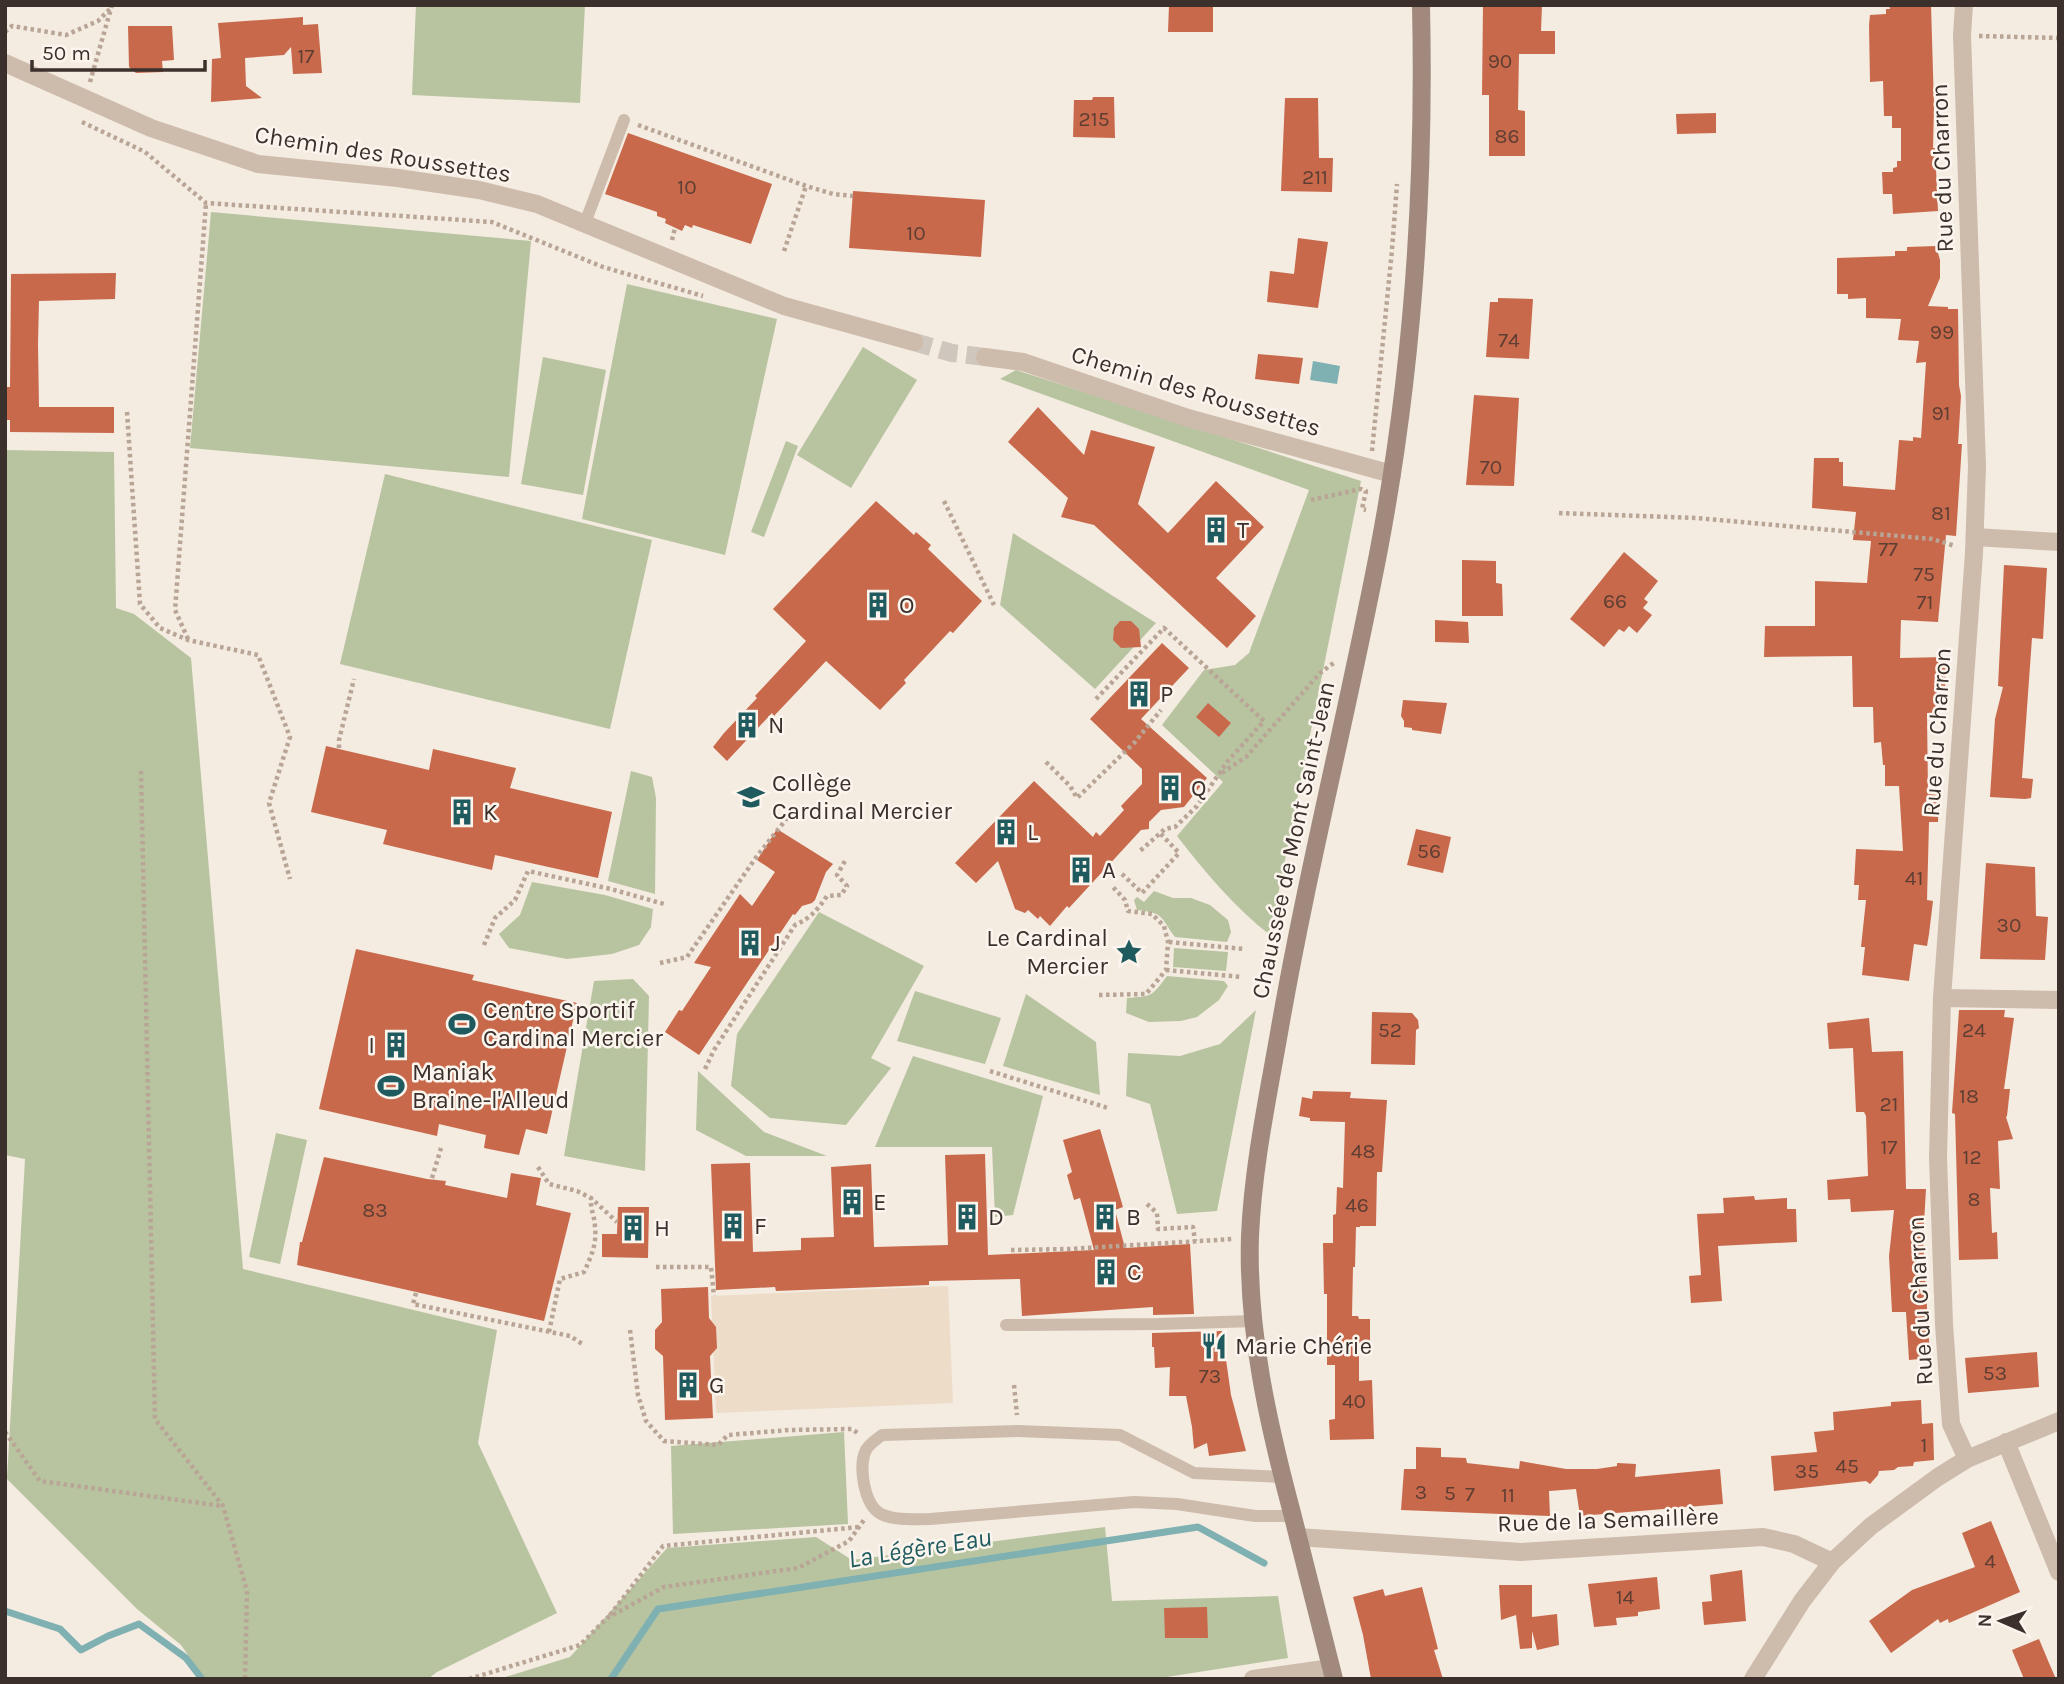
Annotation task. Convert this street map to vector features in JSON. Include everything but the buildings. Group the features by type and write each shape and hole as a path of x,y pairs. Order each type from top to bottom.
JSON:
{"main road":[{"name":"Chaussée de Mont Saint-Jean","path":"1333,1673 1266,1409 1254,1321 1250,1237 1256,1161 1289,974 1379,549 1392,474 1408,345 1417,237 1423,65 1422,5"}],"street":[{"name":"Rue du Charron","path":"1964,5 1962,35 1977,466 1975,545 1942,998 1938,1158 1944,1324 1951,1424 1967,1459"},
{"name":"Chemin des Roussettes","path":"5,63 151,128 258,164 398,178 479,190 537,204 784,306 914,342"},
{"name":"Chemin des Roussettes","path":"985,356 1023,362 1188,418 1392,474"},
{"path":"1975,545 2059,542"},
{"path":"1942,998 2059,1000"},
{"path":"1753,1679 1802,1601 1832,1562 1871,1526 1967,1459 2059,1421"},
{"path":"2006,1442 2059,1572"},
{"name":"Rue de la Semaillère","path":"1297,1537 1521,1552 1763,1537 1794,1544 1832,1562"},
{"path":"1253,1679 1333,1673"}],"lane":[{"path":"585,223 624,120"},
{"path":"1006,1325 1254,1321"},
{"path":"1282,1477 1194,1473 1120,1435 1018,1431 882,1435 871,1443 864,1453 863,1469 865,1489 872,1507 882,1515 897,1519 930,1519 1134,1502 1177,1504 1255,1516 1292,1516"}],"path":[{"path":"5,32 12,26 66,35 98,22 111,7"},
{"path":"86,99 111,7"},
{"path":"1962,35 2059,38"},
{"path":"75,118 145,152 206,203 492,222 603,267 712,299"},
{"path":"624,120 806,186 833,194 853,196"},
{"path":"1370,469 1397,182"},
{"path":"784,251 806,186"},
{"path":"188,640 175,610 206,203"},
{"path":"673,237 675,228"},
{"path":"127,412 140,604 160,628 188,640 258,655 289,737 269,803 290,879"},
{"path":"1311,500 1361,489"},
{"path":"944,501 994,605"},
{"path":"1559,513 1696,518 1975,545"},
{"path":"1096,699 1164,628 1264,722 1227,762 1197,806 1175,827 1165,829 1140,851"},
{"path":"1221,773 1246,757 1320,673 1359,646"},
{"path":"339,748 354,679"},
{"path":"1046,762 1070,786 1077,798 1134,743 1161,710"},
{"path":"141,771 155,1419 223,1506 247,1591 245,1679"},
{"path":"660,963 687,957 757,856 788,817"},
{"path":"1122,874 1142,893 1179,853 1160,834"},
{"path":"705,1069 714,1050 795,925 816,912 827,896 841,895 847,886 837,875 845,861"},
{"path":"484,946 495,918 515,900 528,872 611,889 664,904"},
{"path":"1099,995 1146,994 1166,970 1168,942 1164,926 1152,914 1128,911 1125,900 1112,886"},
{"path":"1168,942 1244,949"},
{"path":"1166,970 1242,977"},
{"path":"990,1071 1108,1108"},
{"path":"432,1178 441,1148"},
{"path":"538,1167 549,1184 591,1198 617,1222"},
{"path":"549,1332 560,1279 584,1272 595,1249 596,1225 590,1208 591,1198"},
{"path":"1147,1203 1157,1213 1158,1228 1193,1227 1195,1241"},
{"path":"1010,1250 1229,1239"},
{"path":"656,1267 711,1267 714,1296"},
{"path":"416,1293 413,1304 570,1336 583,1345"},
{"path":"630,1330 638,1395 646,1421 664,1441 718,1445 728,1435 852,1429 871,1443"},
{"path":"1014,1385 1016,1408"},
{"path":"5,1433 40,1481 223,1506"},
{"path":"607,1618 664,1587 798,1568 849,1541 872,1507"},
{"path":"469,1679 580,1645 607,1618 663,1546 859,1527"}],"green space":[{"path":"416,5 585,5 580,103 412,95"},
{"path":"211,212 531,241 509,477 190,448"},
{"path":"627,284 777,319 725,555 582,519"},
{"path":"863,347 917,380 851,488 797,455"},
{"path":"543,357 606,370 583,495 521,484"},
{"path":"1016,370 1361,481 1270,935 1220,888 1177,836 1223,782 1162,725 1204,670 1235,665 1249,653 1309,490 1000,379"},
{"path":"786,441 798,446 764,537 751,532"},
{"path":"5,450 114,452 116,608 134,614 191,658 243,1269 497,1330 478,1443 557,1613 437,1672 428,1679 205,1679 181,1645 137,1609 7,1479 25,1159 5,1155"},
{"path":"385,474 652,540 610,729 340,664"},
{"path":"1013,533 1156,623 1095,689 1000,605"},
{"path":"631,771 652,777 656,798 655,894 608,881"},
{"path":"532,882 605,895 653,909 651,927 639,945 612,954 567,959 509,948 499,934 520,915"},
{"path":"1154,891 1173,898 1191,898 1210,905 1228,920 1231,932 1227,942 1175,937 1164,920 1157,915 1137,910 1134,900 1137,897 1144,902"},
{"path":"819,912 924,966 871,1058 891,1068 846,1125 770,1118 731,1086 737,1034"},
{"path":"1174,948 1228,952 1226,971 1173,967"},
{"path":"1167,976 1224,981 1228,986 1219,1000 1197,1017 1181,1021 1149,1022 1126,1013 1127,998 1151,994"},
{"path":"633,979 649,996 645,1171 564,1156 594,981"},
{"path":"915,991 1001,1018 985,1064 897,1041"},
{"path":"1026,994 1096,1042 1100,1095 1003,1066"},
{"path":"1256,1010 1217,1211 1177,1214 1150,1104 1126,1096 1128,1053 1180,1056 1220,1044"},
{"path":"913,1056 1043,1096 1013,1215 995,1217 992,1147 875,1147"},
{"path":"698,1071 764,1132 827,1156 746,1156 696,1130"},
{"path":"276,1133 307,1140 280,1264 249,1257"},
{"path":"844,1432 848,1524 673,1534 671,1446"},
{"path":"1105,1527 1112,1601 1278,1596 1288,1658 1154,1679 499,1679 570,1657 667,1548 816,1537 852,1560"}],"shaded area":[{"path":"948,1286 953,1403 716,1413 711,1296"}],"water":[{"path":"1313,361 1340,366 1337,384 1310,380"}],"waterway":[{"name":"La Légère Eau","path":"611,1679 658,1609 1198,1527 1264,1563"},
{"name":"La Légère Eau","path":"5,1611 60,1629 81,1650 139,1624 186,1658 202,1679"}],"tunnel":[{"path":"914,342 952,353 985,357"}],"place":[{"name":"T","path":"1216,530"},
{"name":"O","path":"878,605"},
{"name":"P","path":"1139,694"},
{"name":"N","path":"747,725"},
{"name":"Q","path":"1170,788"},
{"name":"Collège Cardinal Mercier","path":"751,797"},
{"name":"K","path":"462,812"},
{"name":"L","path":"1006,832"},
{"name":"A","path":"1081,870"},
{"name":"J","path":"750,943"},
{"name":"Le Cardinal Mercier","path":"1129,952"},
{"name":"Centre Sportif Cardinal Mercier","path":"462,1024"},
{"name":"I","path":"396,1045"},
{"name":"Maniak Braine-l'Alleud","path":"391,1086"},
{"name":"E","path":"852,1202"},
{"name":"D","path":"967,1217"},
{"name":"B","path":"1105,1217"},
{"name":"F","path":"733,1226"},
{"name":"H","path":"633,1228"},
{"name":"C","path":"1106,1272"},
{"name":"Marie Chérie","path":"1214,1346"},
{"name":"G","path":"688,1385"}]}
